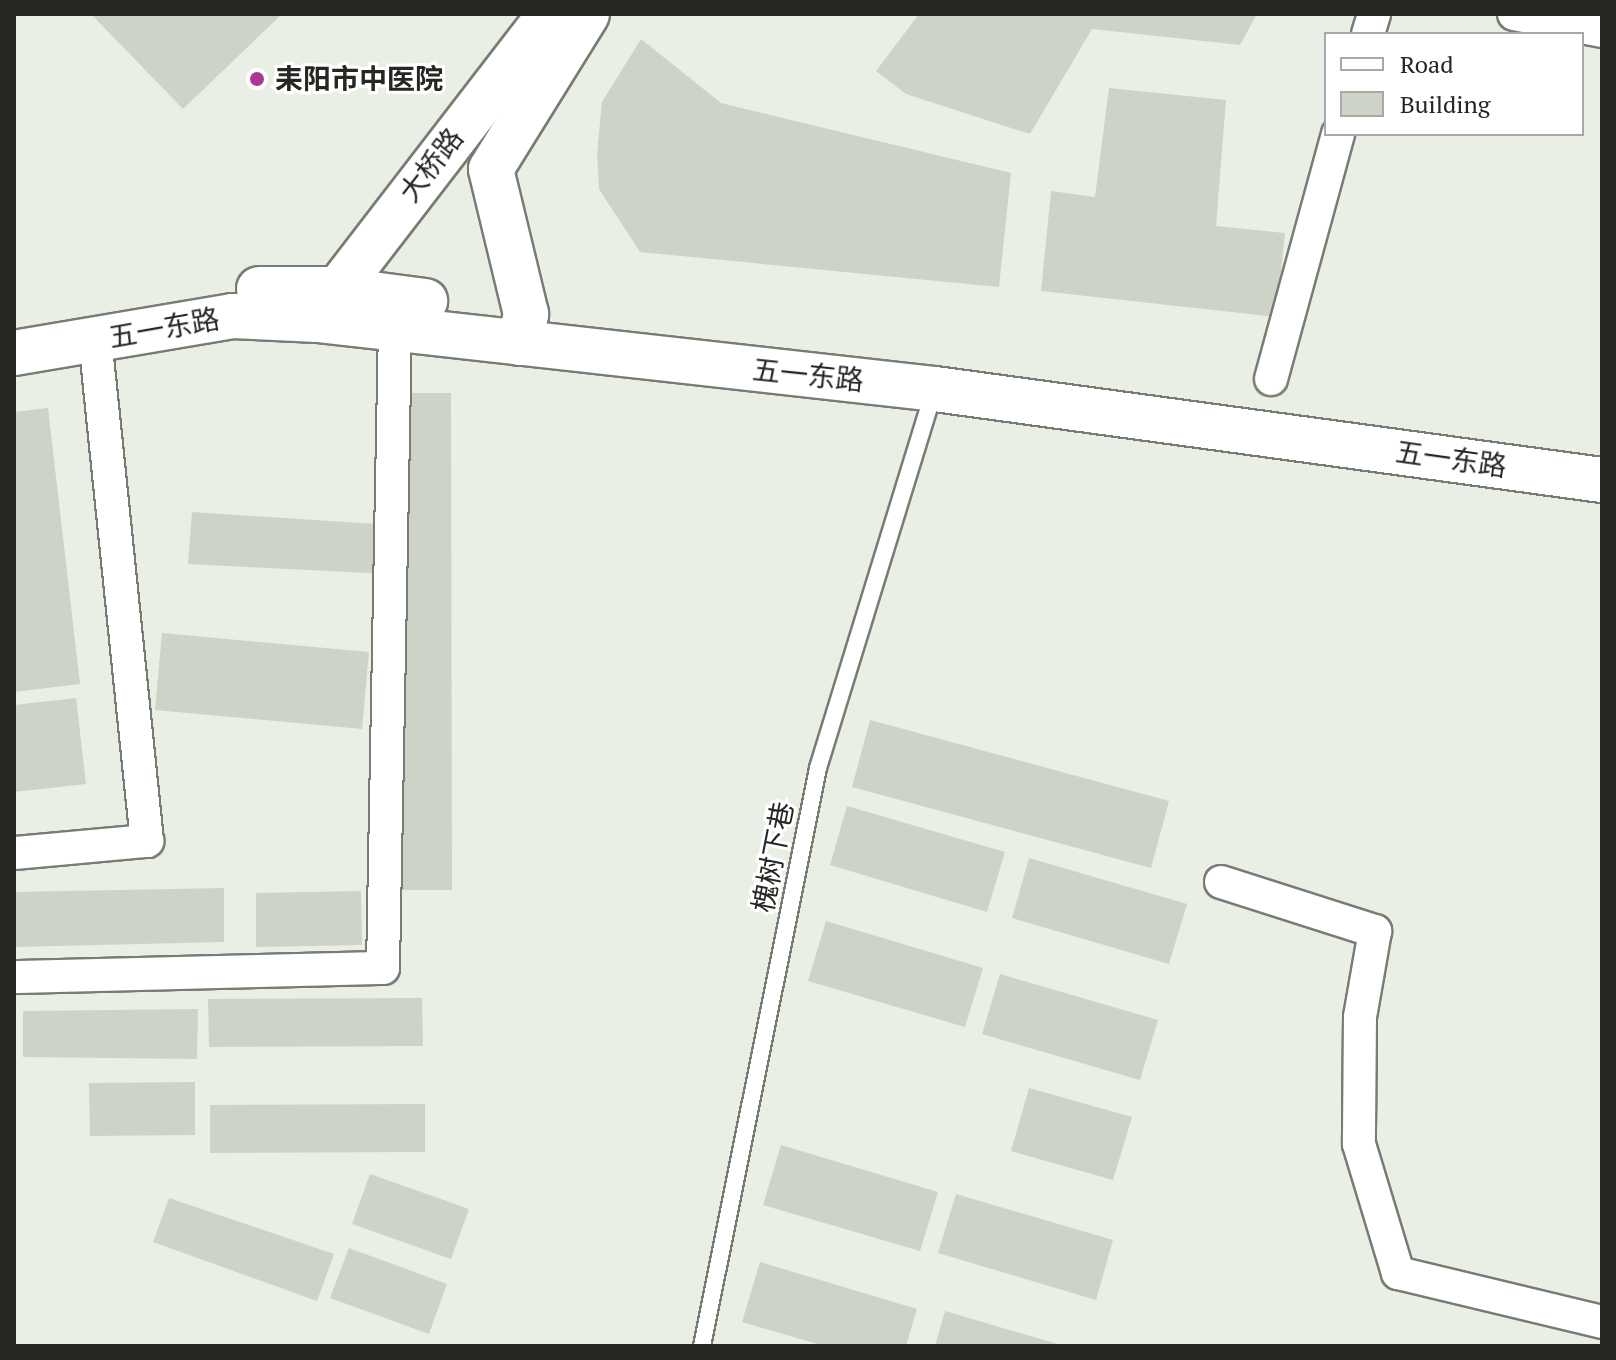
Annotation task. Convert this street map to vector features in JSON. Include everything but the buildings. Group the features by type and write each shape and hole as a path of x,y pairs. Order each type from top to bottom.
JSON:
{"main road":[{"name":"大桥路","path":"326,304 550,14"},
{"name":"大桥路","path":"522,329 491,169 587,14"},
{"name":"五一东路","path":"14,322 226,289 1602,480"},
{"name":"五一东路","path":"14,353 233,316 326,304 395,327 522,329 1259,402 1602,451"}],"street":[{"path":"1514,14 1602,31"},
{"path":"1271,379 1337,136"},
{"path":"14,977 383,968 395,327"},
{"path":"14,853 147,841 95,339"},
{"path":"1221,882 1375,931 1360,1017 1359,1144 1398,1273 1602,1324 1601,1346"}],"lane":[{"name":"槐树下巷","path":"702,1346 818,768 935,389"}],"place":[{"name":"耒阳市中医院","path":"257,79"}]}
